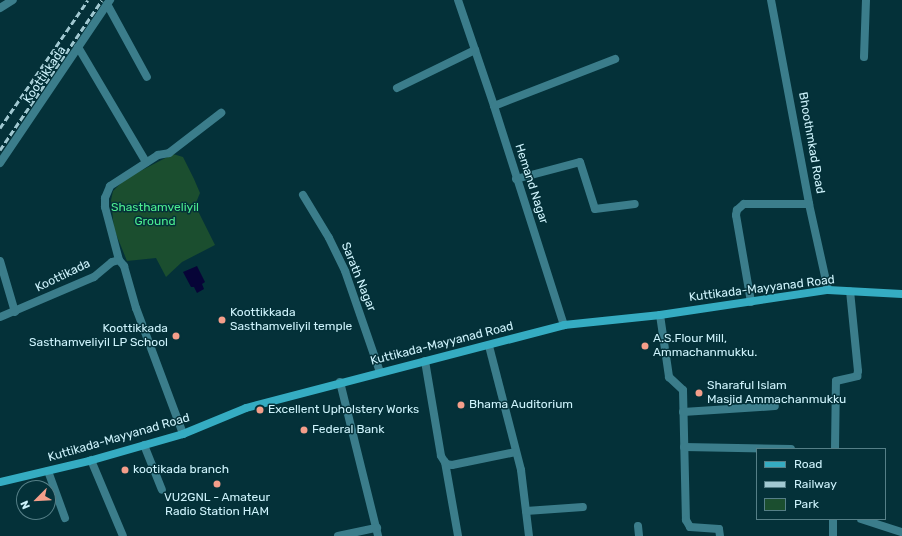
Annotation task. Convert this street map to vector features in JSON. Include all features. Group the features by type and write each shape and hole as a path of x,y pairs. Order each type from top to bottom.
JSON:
{"main road":[{"name":"Kuttikada-Mayyanad Road","path":"0,482 91,460 183,434 246,408 340,382 489,346 564,325 660,315 828,290 902,294"}],"street":[{"path":"0,8 13,0"},
{"name":"Hemand Nagar","path":"458,0 494,106 516,179 564,325"},
{"name":"Bhoothmkad Road","path":"771,0 809,204 828,290"},
{"path":"864,57 866,0"},
{"path":"108,2 147,77"},
{"name":"Koottikkada","path":"0,163 108,2"},
{"path":"78,47 146,162"},
{"path":"397,88 475,50"},
{"path":"494,106 615,59"},
{"path":"183,434 136,308 124,266 119,260 108,222 105,198 110,186 158,155 169,153 221,113"},
{"path":"516,179 580,162 595,209 635,204"},
{"name":"Sarath Nagar","path":"303,195 329,238 345,271 380,372"},
{"path":"751,302 736,215 738,210 744,204 809,204"},
{"name":"Koottikada","path":"0,317 15,312 94,277 112,262 119,260"},
{"path":"0,261 15,312"},
{"path":"835,448 836,381 839,378 853,378 858,371 850,291"},
{"path":"660,315 669,376 683,390 686,520 690,527 719,529 720,536"},
{"path":"489,346 516,452 529,536"},
{"path":"425,361 441,456 445,462 458,536"},
{"path":"338,536 378,532 340,382"},
{"path":"683,412 775,406"},
{"path":"144,445 162,490"},
{"path":"684,447 756,448"},
{"path":"445,462 452,465 516,452"},
{"path":"91,460 124,536"},
{"path":"48,471 65,518"},
{"path":"526,512 583,507"},
{"path":"833,520 833,536"},
{"path":"864,520 901,532"},
{"path":"638,526 639,536"}],"green space":[{"name":"Shasthamveliyil Ground","path":"173,154 183,157 194,179 200,193 195,205 215,245 182,262 166,277 156,258 127,261 114,229 111,200 113,191 125,179"}],"shaded area":[{"path":"197,266 205,282 202,284 204,289 197,293 194,287 191,287 183,272"}],"railway":[{"path":"0,128 88,0"},
{"path":"0,150 102,0"}],"place":[{"name":"Koottikkada Sasthamveliyil temple","path":"222,320"},
{"name":"Koottikkada Sasthamveliyil LP School","path":"176,336"},
{"name":"A.S.Flour Mill, Ammachanmukku.","path":"645,346"},
{"name":"Sharaful Islam Masjid Ammachanmukku","path":"699,393"},
{"name":"Bhama Auditorium","path":"461,405"},
{"name":"Excellent Upholstery Works","path":"260,410"},
{"name":"Federal Bank","path":"304,430"},
{"name":"kootikada branch","path":"125,470"},
{"name":"VU2GNL - Amateur Radio Station HAM","path":"217,484"}]}
